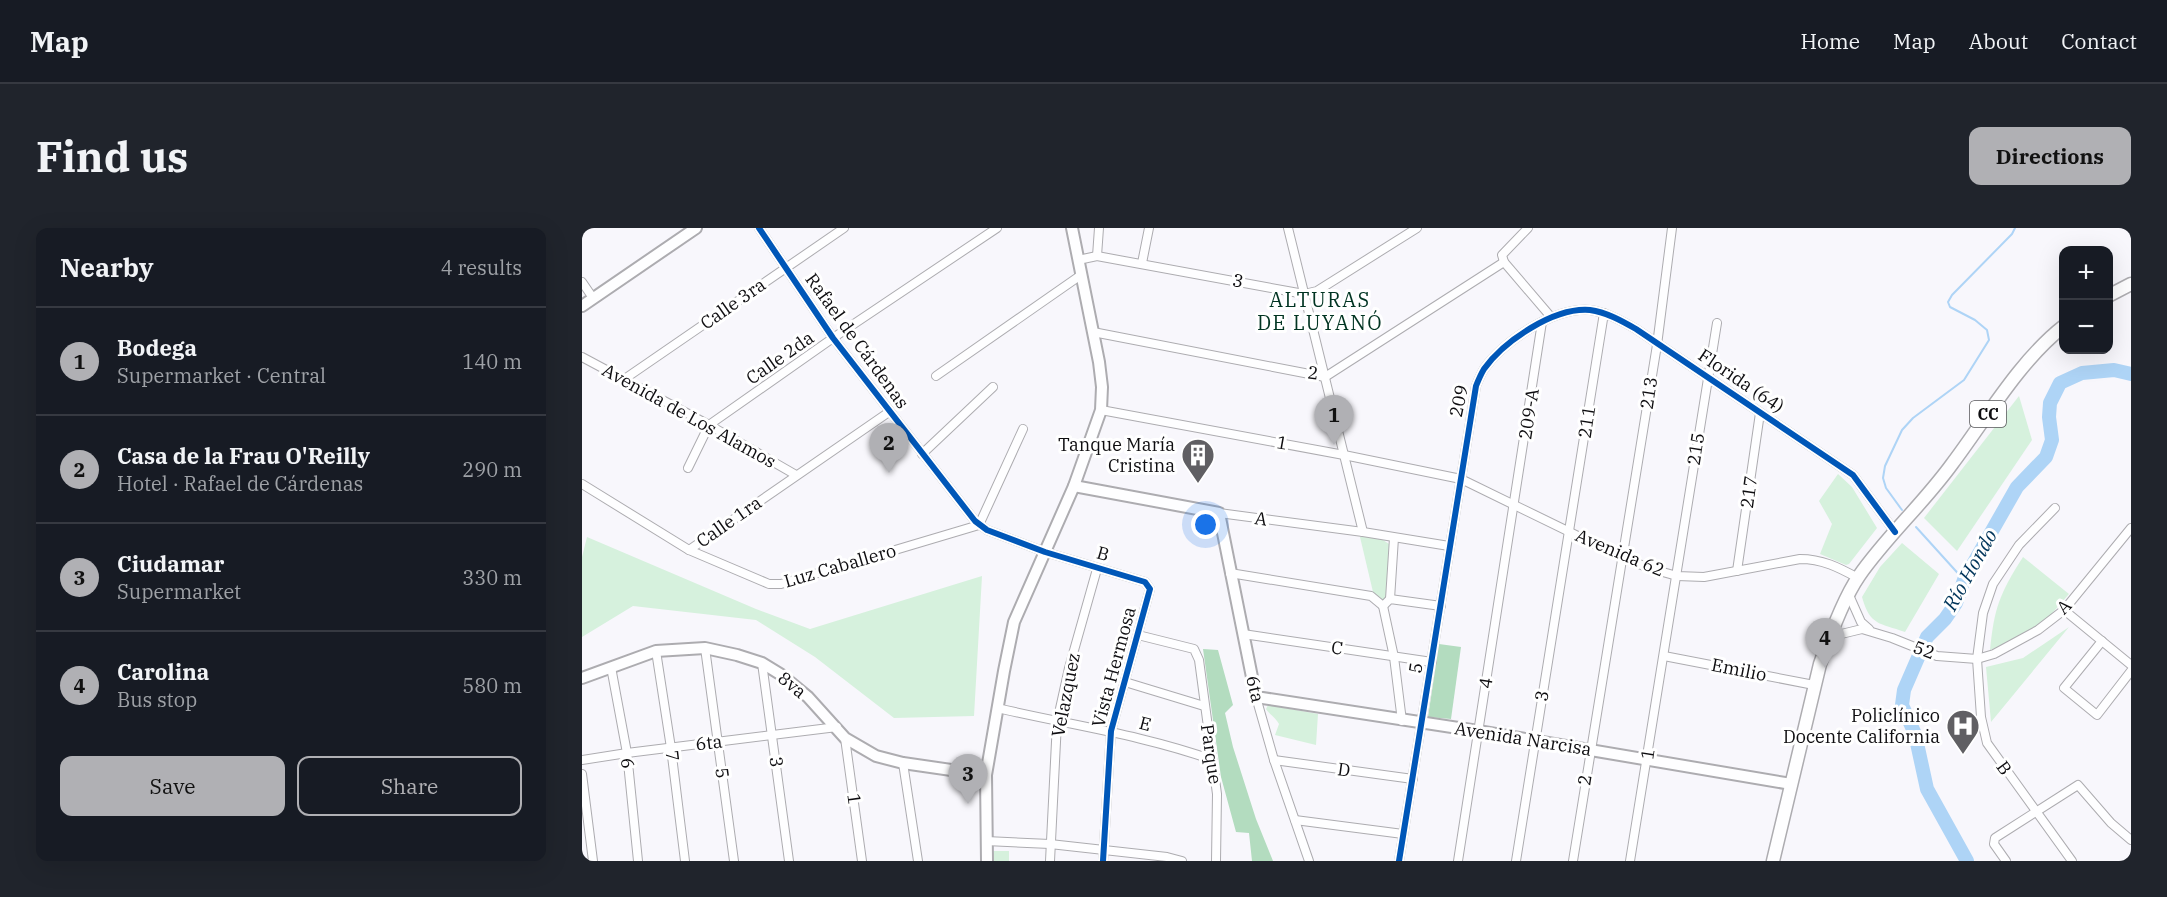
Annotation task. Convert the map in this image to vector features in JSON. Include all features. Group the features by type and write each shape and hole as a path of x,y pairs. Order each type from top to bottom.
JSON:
{"main road":[{"path":"2113,294 2131,284"},
{"name":"CC","path":"1773,861 1814,685 1829,637 1858,578 1918,508 2042,344 2059,330"}],"street":[{"path":"582,306 696,228"},
{"name":"Rafael de Cárdenas","path":"759,228 833,338 979,525 1044,552"},
{"name":"Calle 3ra","path":"623,380 844,228"},
{"name":"Calle 2da","path":"688,468 709,425 997,228"},
{"path":"981,861 987,861 986,775 1014,622 1074,486 1101,410 1102,387 1072,228"},
{"path":"1097,256 1099,228"},
{"path":"1142,263 1149,228"},
{"path":"1288,228 1362,532"},
{"path":"1304,294 1317,291 1417,228"},
{"name":"2","path":"1093,332 1325,377 1503,259 1528,228"},
{"name":"213","path":"1623,558 1657,345 1672,228"},
{"name":"3","path":"1078,260 1097,256 1304,294"},
{"path":"1503,259 1551,317"},
{"path":"936,376 1081,275"},
{"path":"582,282 593,298"},
{"name":"Florida (64)","path":"1542,322 1551,317 1577,310 1604,313 1636,329 1853,475 1898,529"},
{"name":"211","path":"1569,532 1604,313"},
{"name":"209","path":"1461,479 1476,386 1484,369 1506,346 1542,322"},
{"name":"209-A","path":"1514,506 1542,322"},
{"name":"215","path":"1677,576 1717,323"},
{"name":"Avenida de Los Alamos","path":"582,357 796,475"},
{"path":"922,454 993,387"},
{"name":"1","path":"1101,410 1461,479"},
{"name":"Calle 1ra","path":"689,550 889,412"},
{"name":"217","path":"1737,571 1760,412"},
{"path":"979,525 1023,429"},
{"name":"Avenida 62","path":"1461,479 1623,558 1677,576 1704,576 1793,560 1814,559 1824,561 1858,578"},
{"name":"5","path":"1399,861 1461,479"},
{"name":"Luz Caballero","path":"582,484 689,550 769,584 781,584 979,525"},
{"name":"A","path":"1074,486 1219,513 1449,546"},
{"name":"4","path":"1458,861 1514,506"},
{"name":"B","path":"2055,507 2019,545 1993,584 1983,613 1977,659 1981,717 1987,743 2072,861"},
{"name":"6ta","path":"1219,513 1256,697 1274,760 1309,861"},
{"name":"A","path":"1977,659 2020,642 2064,610 2131,528"},
{"name":"3","path":"1516,861 1569,532"},
{"path":"1383,606 1390,600 1394,538"},
{"name":"B","path":"1044,552 1145,582 1150,589"},
{"name":"2","path":"1573,861 1623,558"},
{"name":"Velazquez","path":"1050,861 1057,722 1097,569"},
{"path":"1230,573 1371,596 1383,606 1394,657 1402,721"},
{"name":"1","path":"1630,861 1677,576"},
{"name":"Vista Hermosa","path":"1103,861 1111,731 1150,589"},
{"path":"1849,595 1861,622 1872,632"},
{"path":"1390,600 1441,606"},
{"path":"2064,610 2131,665"},
{"name":"52","path":"1829,637 1862,629 1937,656 1977,659"},
{"name":"C","path":"1243,634 1432,662"},
{"name":"Parque","path":"1138,635 1194,649 1199,660 1217,794 1216,861"},
{"path":"2102,641 2064,688 2097,715 2131,671"},
{"name":"5","path":"705,648 734,861"},
{"name":"8va","path":"582,678 656,651 705,648 737,655 762,663 780,674 808,697 845,738 876,756 903,763 986,775"},
{"name":"7","path":"656,651 685,861"},
{"name":"Emilio","path":"1664,657 1814,685"},
{"name":"3","path":"762,663 789,861"},
{"name":"9","path":"611,667 627,753 638,861"},
{"path":"1125,682 1204,705"},
{"name":"Avenida Narcisa","path":"1256,697 1478,731 1791,784"},
{"name":"E","path":"997,708 1057,722 1111,731 1213,759"},
{"name":"6ta","path":"582,760 671,747 837,728"},
{"name":"1","path":"845,738 862,861"},
{"name":"D","path":"1274,760 1413,779"},
{"path":"903,763 918,861"},
{"path":"582,774 593,861"},
{"path":"2006,861 1994,841 2078,785 2111,823 2131,840"},
{"path":"1295,820 1403,834"},
{"path":"986,841 1050,844 1182,861"}],"green space":[{"path":"2019,396 2032,440 1957,551 1924,518"},
{"path":"1838,474 1852,487 1877,528 1846,565 1820,554 1832,524 1819,501"},
{"path":"1362,535 1380,538 1389,544 1386,599 1382,602 1373,592 1360,537"},
{"path":"587,537 756,609 810,629 982,576 974,716 894,718 815,657 756,620 633,606 582,637 582,557"},
{"path":"1902,543 1939,574 1905,632 1877,622 1869,613 1862,597 1880,567"},
{"path":"2023,557 2069,594 2048,618 2013,641 1990,650 1999,601"},
{"path":"2069,627 1991,722 1986,667 2023,658"},
{"path":"1439,644 1461,647 1451,719 1428,717"},
{"path":"1203,649 1218,650 1233,705 1225,713 1233,747 1256,819 1273,861 1252,861 1249,833 1236,832 1221,777"},
{"path":"1268,705 1318,714 1316,745 1275,735 1279,724 1266,709"},
{"path":"993,851 1009,851 1009,861 994,861"}],"waterway":[{"path":"1902,510 1886,488 1883,478 1885,466 1902,430 1913,418 1964,380 1989,340 1987,330 1975,320 1950,307 1948,302 1952,295 2012,234 2015,228"},
{"name":"Río Hondo","path":"1967,861 1927,789 1915,734 1902,705 1904,690 1927,637 1945,619 1956,603 1964,580 2017,487 2046,457 2052,440 2050,403 2060,383 2082,373 2114,370 2131,374"},
{"path":"1916,527 1964,580"}],"cycle path":[{"path":"759,228 833,338 975,521 987,530 1045,552 1145,582 1150,589 1111,731 1103,861"},
{"path":"1399,861 1476,386 1484,369 1493,358 1517,337 1546,320 1576,311 1596,311 1620,320 1853,475 1895,532"}],"place":[{"name":"Bodega","path":"1334,445"},
{"name":"Casa de la Frau O'Reilly","path":"889,473"},
{"name":"Tanque María Cristina","path":"1198,484"},
{"name":"Carolina","path":"1825,668"},
{"name":"Policlínico Docente California","path":"1963,755"},
{"name":"Ciudamar","path":"968,804"}],"district":[{"name":"ALTURAS DE LUYANÓ","path":"1320,312"}]}
